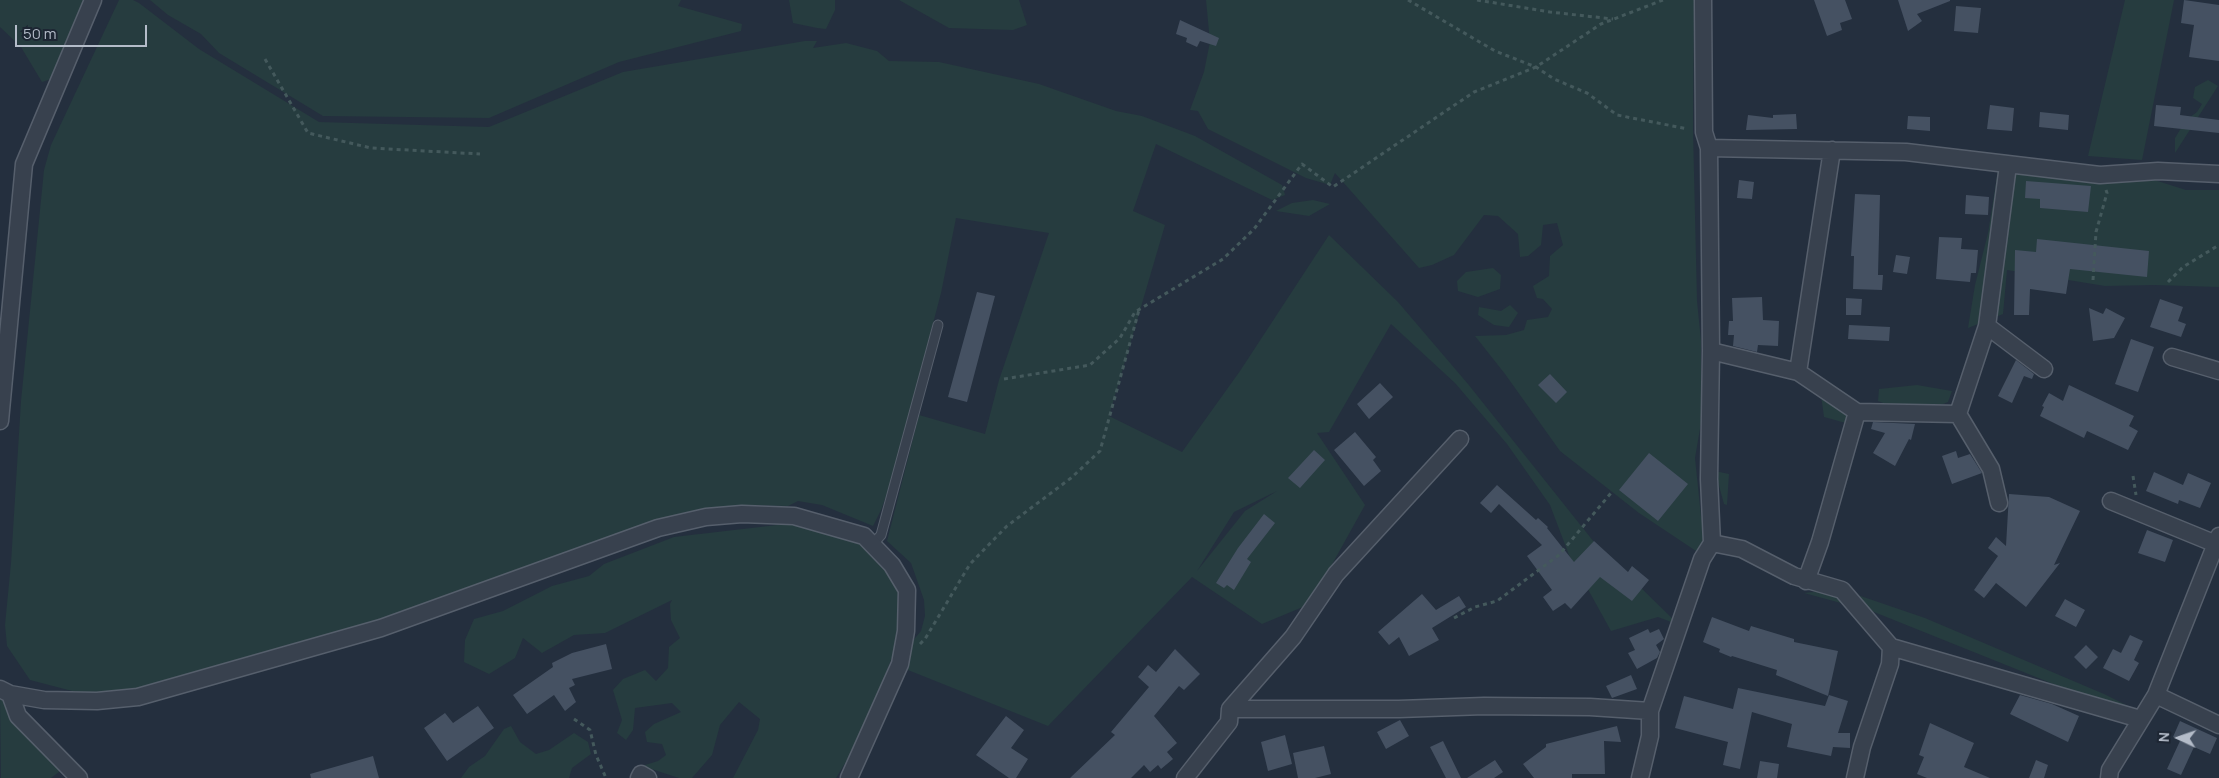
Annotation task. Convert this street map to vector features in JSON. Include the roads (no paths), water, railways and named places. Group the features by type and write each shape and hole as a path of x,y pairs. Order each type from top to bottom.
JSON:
{"street":[{"path":"0,421 24,164 93,0"},
{"path":"1640,778 1650,736 1650,711 1702,558 1712,543 1709,479 1711,352 1704,0"},
{"path":"1706,140 1832,150 1906,152 2100,175 2158,171 2219,174"},
{"path":"1798,372 1832,150"},
{"path":"1998,502 1992,469 1958,414 1987,326 2008,165"},
{"path":"1987,326 2044,369"},
{"path":"1711,352 1798,372 1857,412 1958,414"},
{"path":"2172,357 2219,371"},
{"path":"1806,581 1820,542 1857,412"},
{"path":"1185,778 1228,722 1230,709 1293,637 1336,574 1460,439"},
{"path":"2109,778 2110,770 2156,695 2214,565 2217,540 2110,501"},
{"path":"5,691 44,700 68,702 138,697 381,628 658,528 706,517 742,514 794,516 864,536 892,565 908,590 907,621 900,664 849,778"},
{"path":"1712,543 1742,549 1806,581 1842,590 1891,647 2140,719"},
{"path":"1855,778 1862,747 1890,664 1891,647"},
{"path":"5,691 18,716 79,778"},
{"path":"2156,695 2219,725"},
{"path":"1230,709 1399,709 1484,706 1590,707 1650,711"},
{"path":"639,778 641,774 648,778"}],"lane":[{"path":"872,545 881,536 938,325"}]}
